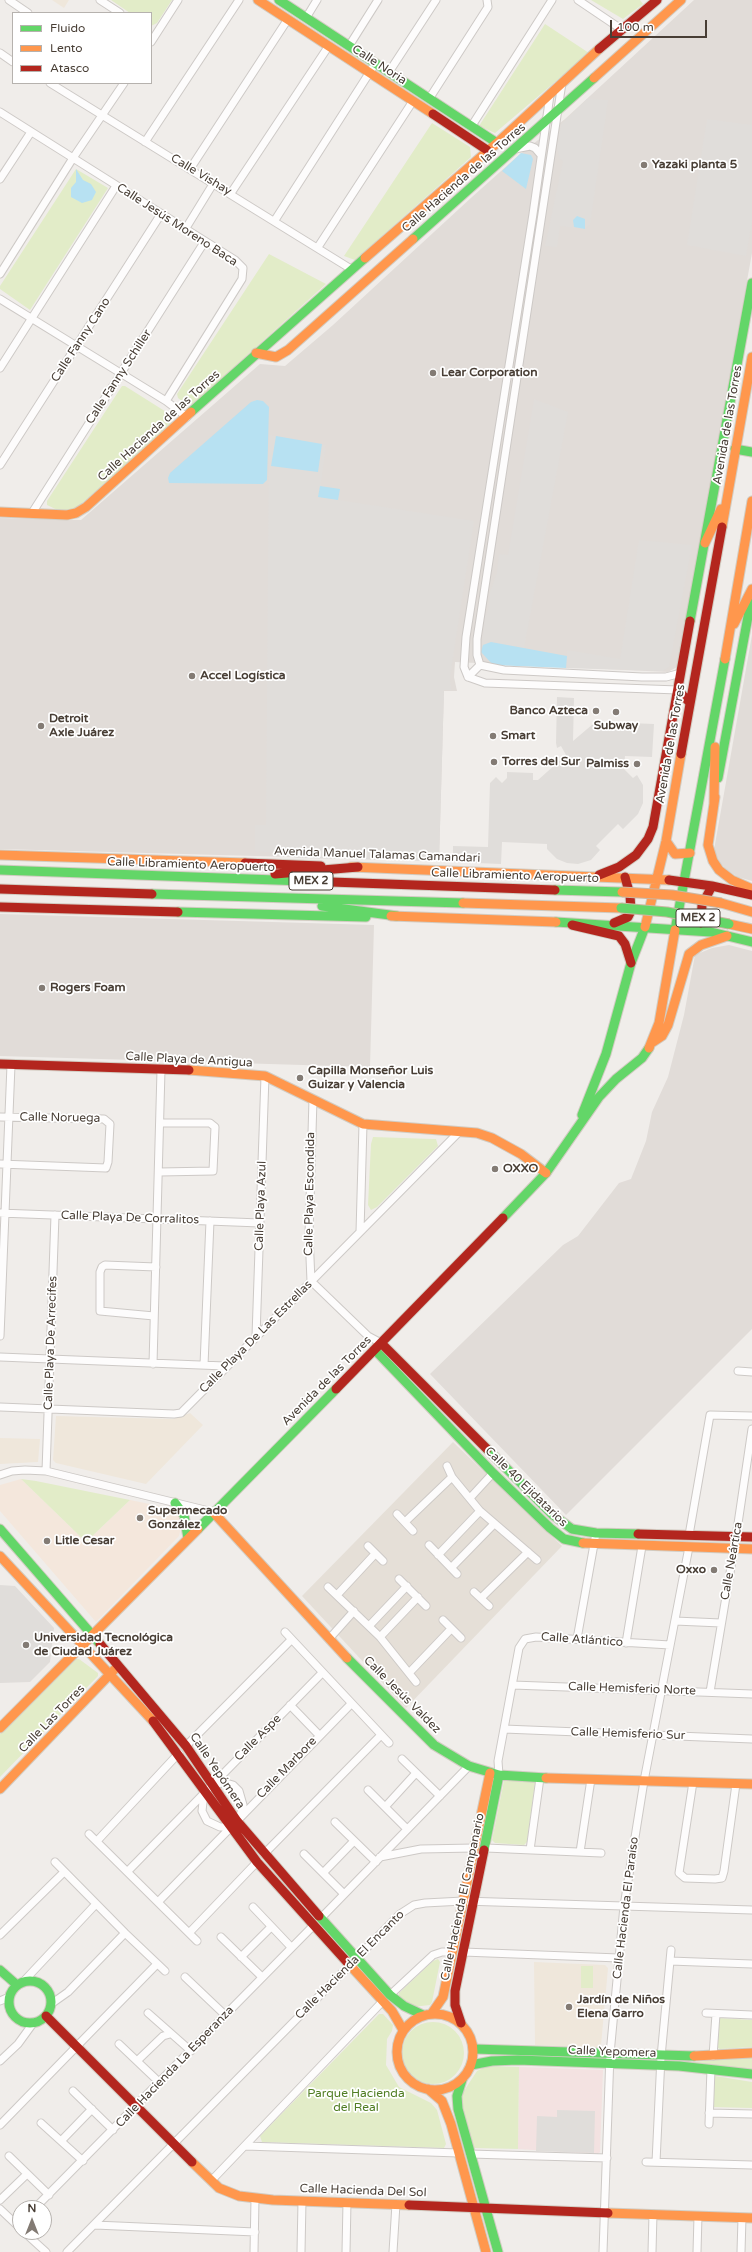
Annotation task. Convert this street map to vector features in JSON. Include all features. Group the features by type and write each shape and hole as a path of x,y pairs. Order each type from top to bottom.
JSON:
{"main road":[{"name":"Calle Noria","path":"258,0 487,150"},
{"name":"Calle Noria","path":"279,0 471,127 497,142"},
{"name":"Calle Hacienda de las Torres","path":"256,353 272,357 282,355 547,121 681,0"},
{"name":"Calle Hacienda de las Torres","path":"32,513 67,515 76,513 86,507 256,353 550,95 621,29 655,1"},
{"path":"655,1 664,15"},
{"name":"Avenida de las Torres","path":"599,875 627,862 636,855 648,839 655,813 752,283"},
{"name":"Avenida de las Torres","path":"578,1126 615,1027 631,962 644,927 666,841 752,356"},
{"path":"743,404 752,414"},
{"path":"735,450 744,449 752,452"},
{"path":"705,543 728,494"},
{"name":"Avenida de las Torres","path":"0,1728 378,1346 546,1173 578,1126 607,1088 642,1058 653,1042 659,1023 717,708 728,634 752,501"},
{"path":"0,512 32,513"},
{"path":"728,634 752,589"},
{"path":"752,595 708,839 712,861 719,870 732,880 752,888"},
{"path":"678,690 690,703"},
{"path":"714,804 717,708"},
{"path":"666,841 670,849 675,854 690,853"},
{"name":"Avenida Manuel Talamas Camandari","path":"0,855 625,876 657,878 712,886 752,895"},
{"path":"252,879 281,873 358,867"},
{"name":"Calle Libramiento Aeropuerto","path":"0,870 622,892 672,895 721,904 752,912"},
{"path":"611,924 628,917 631,911 630,895 625,876"},
{"path":"711,932 702,924 700,918 705,895 712,886"},
{"name":"MEX 2","path":"0,889 621,908 667,912 752,929"},
{"path":"0,894 34,890"},
{"path":"260,898 397,916"},
{"path":"0,907 557,921 711,932 729,935 752,942"},
{"path":"557,921 619,936 625,944 631,962"},
{"path":"653,1042 662,1036 668,1025 689,954 701,945 729,935"},
{"name":"Calle Playa de Antigua","path":"0,1064 210,1071 265,1076 362,1124 477,1134 506,1144 546,1173"},
{"name":"Calle 40 Ejidatarios","path":"378,1346 387,1364 558,1536 572,1542 594,1544 752,1549"},
{"name":"Calle 40 Ejidatarios","path":"378,1346 553,1515 572,1529 596,1532 752,1537"},
{"path":"175,1503 186,1522 188,1538"},
{"name":"Calle Jesús Valdez","path":"214,1512 329,1639 422,1734 443,1751 469,1766 495,1774 540,1778 752,1784"},
{"name":"Calle Yepómera","path":"0,1529 114,1662 125,1672 186,1746 212,1784 233,1824 257,1862 314,1925 354,1961"},
{"name":"Calle Yepómera","path":"0,1556 148,1714 179,1753 204,1791 233,1824 264,1854 321,1918 354,1961 386,1998 403,2030"},
{"path":"112,1675 114,1662"},
{"name":"Calle Las Torres","path":"0,1789 112,1675"},
{"name":"Calle Hacienda El Campanario","path":"461,2023 454,1999 486,1848 495,1774"},
{"name":"Calle Hacienda El Campanario","path":"432,2013 443,1997 474,1848 495,1774"},
{"path":"0,1970 20,1983"},
{"path":"30,1980 44,1985 48,1991 51,2004 46,2016 34,2022 27,2022 15,2016 9,2004 9,1997 20,1983 30,1980"},
{"name":"Calle Yepómera","path":"386,1998 423,2015"},
{"path":"486,2252 446,2109 442,2101 428,2089 411,2082 400,2066 397,2048 403,2030 412,2021 423,2015 432,2013 452,2017 461,2023 472,2039 474,2049 471,2065 462,2080 457,2096 458,2109 498,2252"},
{"name":"Calle Hacienda Del Sol","path":"46,2016 78,2046 211,2181 228,2192 255,2199 474,2206 752,2218"},
{"name":"Calle Yepomera","path":"474,2049 610,2054 752,2074"},
{"name":"Calle Yepomera","path":"471,2065 502,2060 610,2064 752,2053"},
{"path":"428,2089 446,2088 462,2080"}],"street":[{"path":"9,0 27,12"},
{"path":"100,0 118,12"},
{"path":"152,38 178,0"},
{"path":"145,142 239,0"},
{"path":"306,18 317,0"},
{"path":"349,46 378,0"},
{"path":"389,72 436,0"},
{"path":"429,99 488,7 487,0"},
{"path":"471,127 552,0"},
{"path":"578,0 621,29"},
{"path":"190,169 288,19"},
{"path":"231,193 328,47"},
{"path":"0,53 12,61"},
{"path":"274,220 376,64"},
{"path":"480,665 477,656 477,639 562,83"},
{"name":"Calle Vishay","path":"52,84 213,184 231,193 351,269"},
{"path":"0,274 73,158 123,84"},
{"path":"550,95 533,214 466,637 464,667 468,677 485,683 678,690"},
{"path":"318,247 413,101"},
{"name":"Calle Jesús Moreno Baca","path":"0,112 116,186 186,228 238,262 243,268 244,275 166,401"},
{"path":"0,179 31,132"},
{"path":"514,149 530,146 538,150 541,155"},
{"path":"186,228 213,184"},
{"path":"0,368 116,186"},
{"name":"Calle Fanny Cano","path":"0,465 161,214"},
{"path":"533,214 543,215"},
{"name":"Calle Fanny Schiller","path":"32,513 205,241"},
{"path":"0,299 166,401 186,417"},
{"path":"468,677 480,665"},
{"path":"480,665 504,670 642,677 666,677 681,673"},
{"path":"0,1336 3,1164 11,1065"},
{"path":"153,1364 160,1172 161,1070"},
{"name":"Calle Playa Azul","path":"256,1336 265,1076"},
{"name":"Calle Playa Escondida","path":"311,1281 309,1235 313,1099"},
{"path":"0,1117 8,1117"},
{"name":"Calle Noruega","path":"3,1164 106,1168 108,1162 110,1124 107,1120 8,1117"},
{"path":"160,1123 210,1122 215,1126 213,1172 160,1172"},
{"path":"360,1232 362,1124"},
{"name":"Calle Playa De Las Estrellas","path":"0,1407 179,1414 459,1132"},
{"name":"Calle Playa De Corralitos","path":"2,1213 260,1223"},
{"name":"Calle Playa De Arrecifes","path":"46,1471 55,1215"},
{"path":"204,1365 210,1221"},
{"path":"154,1316 100,1311 102,1267 156,1267"},
{"path":"311,1281 378,1346"},
{"path":"0,1357 225,1366"},
{"path":"738,1371 752,1372"},
{"path":"689,1535 710,1415 752,1416"},
{"name":"Calle Neártica","path":"710,1692 735,1549 752,1429"},
{"path":"447,1466 452,1477 480,1511 537,1560"},
{"path":"0,1475 12,1471 46,1471 214,1512"},
{"path":"470,1498 493,1472"},
{"path":"405,1522 452,1477"},
{"path":"438,1554 480,1511"},
{"path":"397,1514 413,1531"},
{"path":"451,1568 494,1524"},
{"path":"577,1639 596,1532"},
{"path":"429,1545 457,1574"},
{"path":"368,1546 383,1561"},
{"path":"626,1643 642,1546"},
{"name":"Calle Hacienda El Paraíso","path":"604,2252 610,2054 624,1906 644,1781 689,1547"},
{"path":"481,1598 528,1552"},
{"path":"337,1595 376,1554"},
{"path":"400,1579 426,1606"},
{"path":"328,1586 380,1637 416,1682"},
{"path":"369,1626 407,1586"},
{"path":"474,1592 489,1606"},
{"path":"380,1637 418,1598"},
{"path":"329,1639 354,1611"},
{"path":"443,1620 461,1638"},
{"path":"675,1621 721,1623"},
{"path":"409,1673 451,1629"},
{"path":"286,1632 291,1640 389,1743"},
{"name":"Calle Atlántico","path":"495,1774 519,1648 525,1639 536,1637 670,1645"},
{"path":"186,1746 291,1640"},
{"name":"Calle Aspe","path":"128,1872 204,1791 322,1673"},
{"name":"Calle Hemisferio Norte","path":"513,1685 752,1694"},
{"name":"Calle Marbore","path":"158,1902 351,1704"},
{"path":"290,1705 320,1735"},
{"name":"Calle Hemisferio Sur","path":"504,1728 752,1739"},
{"path":"264,1854 382,1735"},
{"path":"96,1841 179,1753"},
{"path":"402,1759 440,1796"},
{"path":"321,1918 469,1766"},
{"path":"385,1807 416,1773"},
{"path":"530,1850 540,1778"},
{"path":"580,1852 591,1779"},
{"path":"693,1782 679,1873 685,1878 722,1878 736,1784"},
{"path":"204,1791 201,1805 204,1816 213,1825 233,1824 243,1805 239,1791 233,1786 226,1784 212,1784"},
{"path":"368,1790 407,1829"},
{"path":"335,1822 354,1841 378,1860"},
{"path":"90,1834 197,1941"},
{"path":"323,1873 354,1841"},
{"path":"378,1860 420,1849 474,1848"},
{"path":"486,1848 601,1853"},
{"path":"304,1854 344,1894"},
{"path":"55,1862 125,1933 165,1970"},
{"path":"189,1933 257,1862"},
{"path":"0,1936 64,1872"},
{"name":"Calle Hacienda El Encanto","path":"68,2252 173,2143 406,1909 425,1903 475,1901 752,1910"},
{"path":"20,1983 96,1904"},
{"path":"253,1907 291,1947"},
{"name":"Calle Hacienda La Esperanza","path":"44,2200 314,1925"},
{"path":"241,1957 271,1927"},
{"path":"51,2004 68,1992 125,1933"},
{"path":"221,1937 262,1977"},
{"path":"656,2162 661,2061 671,1950"},
{"path":"211,2181 386,1998 432,1954 453,1952"},
{"path":"463,1952 619,1958"},
{"path":"670,1961 752,1964"},
{"path":"0,2125 157,1964"},
{"path":"185,1977 225,2015"},
{"path":"0,2001 9,1997"},
{"path":"148,2014 191,2051"},
{"path":"706,2014 752,2015"},
{"path":"713,2056 716,2014"},
{"path":"0,2061 18,2044 34,2022"},
{"path":"137,2061 163,2036 170,2034"},
{"path":"119,2044 160,2083"},
{"path":"709,2124 711,2069"},
{"path":"73,2091 113,2130"},
{"path":"61,2141 92,2109"},
{"path":"710,2113 752,2114"},
{"path":"41,2123 83,2161"},
{"path":"245,2146 459,2153"},
{"path":"470,2154 607,2158"},
{"path":"9,2156 49,2195"},
{"path":"646,2162 752,2165"},
{"path":"0,2200 27,2174"},
{"path":"254,2252 255,2199"},
{"path":"301,2252 302,2201"},
{"path":"346,2252 347,2202"},
{"path":"393,2252 396,2204"},
{"path":"0,2209 12,2220"},
{"path":"652,2214 652,2252"},
{"path":"696,2252 698,2216"},
{"path":"740,2252 742,2218"},
{"path":"95,2225 254,2232"},
{"path":"33,2240 46,2252"}],"shaded area":[{"path":"52,0 69,0 64,8"},
{"path":"694,0 752,0 752,253 677,667 668,672 455,662 454,677 457,691 444,691 439,861 0,849 0,518 81,520 260,364 285,366 333,325 519,155 565,119"},
{"path":"587,99 608,100 590,225 585,229 560,226 557,247 545,246 563,161 560,159 557,147 561,125"},
{"path":"707,119 752,125 752,220 746,256 687,245"},
{"path":"534,399 568,412 524,648 491,642 483,645 481,652 485,617 488,610 490,592 497,572 499,554 508,555"},
{"path":"269,435 326,445 319,497 474,521 450,677 451,690 444,690 439,861 298,858 269,852 255,851 255,825 266,825"},
{"path":"639,540 692,545 669,667 663,671 566,668 567,650 620,659"},
{"path":"752,635 752,881 738,877 727,870 720,863 714,850"},
{"path":"557,697 574,698 573,741 593,724 606,722 654,724 652,757 625,756 624,769 633,778 637,775 643,785 643,803 638,814 623,829 618,824 596,846 600,850 591,860 578,864 567,863 557,859 547,849 547,844 502,842 501,864 453,862 453,846 488,847 490,783 496,777 502,783 507,778 507,772 533,773 533,780 538,780 566,755 561,746 557,748 556,743"},
{"path":"0,914 374,925 370,1067 0,1056"},
{"path":"729,945 752,951 752,1329 566,1515 430,1374 563,1245 578,1236 619,1183 631,1179 646,1141 652,1112 668,1077 684,1015 695,955 712,948"},
{"path":"190,1413 203,1425 146,1484 56,1463 53,1460 56,1416 173,1419"},
{"path":"0,1438 40,1439 38,1462 0,1464"},
{"path":"453,1442 562,1546 406,1708 302,1596"},
{"path":"21,1479 86,1542 130,1500 179,1510 183,1518 179,1536 96,1622 0,1511 0,1485"},
{"name":"Universidad Tecnológica de Ciudad Juárez","path":"0,1585 15,1586 54,1628 50,1662 30,1682 0,1683"},
{"name":"Jardín de Niños Elena Garro","path":"534,1962 605,1965 608,1968 601,2045 598,2048 535,2045"},
{"path":"519,2067 603,2070 600,2152 598,2154 518,2149"},
{"path":"557,2110 595,2111 594,2153 536,2151 537,2116 557,2117"}],"green space":[{"path":"111,0 172,0 157,23 152,26 152,12 129,12"},
{"path":"591,0 640,0 643,4 623,19"},
{"path":"545,24 589,53 495,133 479,126"},
{"path":"432,123 470,147 471,157 355,260 344,256"},
{"path":"76,169 108,188 30,310 0,289 0,286"},
{"path":"269,254 326,284 193,404 186,404 178,398 177,394"},
{"path":"122,386 125,386 171,415 172,424 71,513 66,514 47,505 47,501"},
{"path":"373,1137 436,1139 438,1146 377,1207 371,1210 368,1205 371,1144"},
{"path":"21,1479 36,1481 130,1500 86,1542"},
{"path":"76,1659 79,1659 98,1673 98,1676 0,1777 0,1734"},
{"path":"504,1781 531,1781 535,1783 527,1842 524,1845 495,1843 492,1840"},
{"path":"438,1959 440,1962 432,2002 430,2005 413,2007 399,1997 399,1993 433,1961"},
{"path":"581,1966 593,1966 593,1988 581,1988"},
{"name":"Parque Hacienda del Real","path":"379,2014 383,2014 393,2025 392,2031 387,2039 386,2065 399,2087 431,2103 437,2110 446,2144 444,2148 262,2142 260,2136"},
{"path":"718,2018 752,2020 752,2047 720,2049 716,2047"},
{"path":"433,2022 445,2024 455,2031 462,2041 464,2053 462,2065 455,2075 445,2082 433,2084 421,2082 411,2075 404,2065 402,2053 404,2041 411,2031 421,2024"},
{"path":"741,2057 752,2058 752,2070 687,2063"},
{"path":"487,2066 519,2067 518,2149 475,2148 472,2146 460,2097 477,2071"},
{"path":"715,2076 752,2082 752,2108 712,2107 713,2077"}],"water":[{"path":"521,153 531,155 533,159 526,189 502,171"},
{"path":"76,169 83,180 91,184 96,192 92,200 82,203 71,197 71,188 76,182"},
{"path":"577,216 585,219 585,229 574,227 573,220"},
{"path":"257,400 263,401 269,407 267,480 263,484 169,483 168,478 170,473 251,402"},
{"path":"276,436 322,444 318,472 271,466"},
{"path":"320,486 340,489 338,500 318,497"},
{"path":"491,642 567,656 566,668 493,665 481,652 483,645"}],"traffic: fast":[{"path":"279,0 497,143"},
{"path":"413,239 594,78"},
{"path":"191,412 365,258"},
{"path":"690,621 752,283"},
{"path":"735,449 752,452"},
{"path":"718,778 752,595"},
{"path":"675,930 725,659"},
{"path":"0,870 331,882"},
{"path":"555,890 622,892"},
{"path":"152,894 463,903"},
{"path":"322,906 397,916"},
{"path":"621,908 667,912 729,924"},
{"path":"178,912 366,917"},
{"path":"556,922 711,932 752,942"},
{"path":"582,1115 606,1054 631,963 645,927"},
{"path":"503,1218 546,1173 599,1097 616,1079 642,1058 649,1048"},
{"path":"375,1350 493,1473 550,1528 564,1539 583,1543"},
{"path":"198,1529 336,1389"},
{"path":"487,1449 553,1515 572,1529 596,1533 638,1534"},
{"path":"175,1503 184,1515 188,1538"},
{"path":"0,1529 100,1644"},
{"path":"347,1658 434,1745 469,1766 499,1775 546,1778"},
{"path":"484,1850 499,1775"},
{"path":"319,1916 390,1995 404,2006 423,2015"},
{"path":"0,1970 17,1985"},
{"path":"26,1981 34,1981 45,1987 51,1998 51,2002 51,2006 45,2017 34,2023 26,2023 15,2017 9,2006 9,1998 15,1987 26,1981"},
{"path":"474,2049 694,2056"},
{"path":"471,2065 492,2061 518,2060 679,2066 752,2074"},
{"path":"462,2080 457,2096 458,2109 498,2252"}],"traffic: slow":[{"path":"258,0 433,114"},
{"path":"594,78 681,0"},
{"path":"365,258 497,143 599,49"},
{"path":"256,353 276,357 288,350 413,239"},
{"path":"722,527 752,357"},
{"path":"0,512 67,515 76,513 86,507 191,412"},
{"path":"725,659 752,501"},
{"path":"705,543 721,509"},
{"path":"734,624 752,589"},
{"path":"714,804 715,747"},
{"path":"645,927 666,841 681,754"},
{"path":"715,797 708,845 713,861 719,870 732,880 752,889"},
{"path":"666,841 675,854 690,853"},
{"path":"0,855 245,863"},
{"path":"351,867 669,880"},
{"path":"622,892 672,895 721,903"},
{"path":"463,903 621,908"},
{"path":"721,903 752,912"},
{"path":"391,916 556,922"},
{"path":"729,924 752,929"},
{"path":"649,1048 659,1023 675,930"},
{"path":"653,1042 662,1036 668,1025 689,954 701,945 727,936"},
{"path":"189,1070 265,1076 363,1124 477,1133 492,1138 521,1154 546,1173"},
{"path":"213,1512 347,1658"},
{"path":"0,1728 198,1529"},
{"path":"583,1543 752,1549"},
{"path":"0,1556 153,1721"},
{"path":"0,1789 114,1670"},
{"path":"432,2013 443,1997 490,1773"},
{"path":"546,1778 752,1784"},
{"path":"347,1962 392,2011 403,2030"},
{"path":"428,2014 442,2014 456,2020 467,2031 473,2045 473,2052 473,2059 470,2067 462,2079 456,2084 442,2090 428,2090 414,2084 403,2073 397,2059 397,2045 403,2031 414,2020 428,2014"},
{"path":"694,2056 752,2053"},
{"path":"428,2089 442,2101 451,2124 486,2252"},
{"path":"192,2162 219,2188 239,2196 273,2200 409,2205"},
{"path":"608,2213 752,2218"}],"traffic: jam":[{"path":"599,49 657,0"},
{"path":"433,114 487,150"},
{"path":"681,754 722,527"},
{"path":"599,875 619,867 636,855 648,839 653,827 690,621"},
{"path":"678,690 690,703"},
{"path":"245,863 321,866"},
{"path":"275,874 358,867"},
{"path":"614,923 628,917 631,911 630,895 625,877"},
{"path":"669,880 712,886 752,895"},
{"path":"331,882 555,890"},
{"path":"701,923 702,905 712,886"},
{"path":"0,889 152,894"},
{"path":"0,907 178,912"},
{"path":"572,925 619,936 625,944 631,963"},
{"path":"0,1064 189,1070"},
{"path":"336,1389 503,1218"},
{"path":"381,1343 487,1449"},
{"path":"638,1534 752,1537"},
{"path":"100,1644 186,1746 237,1821 319,1916"},
{"path":"153,1721 257,1862 347,1962"},
{"path":"461,2023 455,2005 455,1991 484,1850"},
{"path":"46,2016 192,2162"},
{"path":"409,2205 608,2213"}],"place":[{"name":"Yazaki planta 5","path":"644,165"},
{"name":"Lear Corporation","path":"433,373"},
{"name":"Accel Logística","path":"192,676"},
{"name":"Banco Azteca","path":"596,711"},
{"name":"Subway","path":"616,712"},
{"name":"Detroit Axle Juárez","path":"41,726"},
{"name":"Smart","path":"493,736"},
{"name":"Torres del Sur","path":"494,762"},
{"name":"Palmiss","path":"637,764"},
{"name":"Rogers Foam","path":"42,988"},
{"name":"Capilla Monseñor Luis Guizar y Valencia","path":"300,1078"},
{"name":"OXXO","path":"495,1169"},
{"name":"Supermecado González","path":"140,1518"},
{"name":"Litle Cesar","path":"47,1541"},
{"name":"Oxxo","path":"714,1570"},
{"name":"Universidad Tecnológica de Ciudad Juárez","path":"26,1645"},
{"name":"Jardín de Niños Elena Garro","path":"569,2007"}]}
